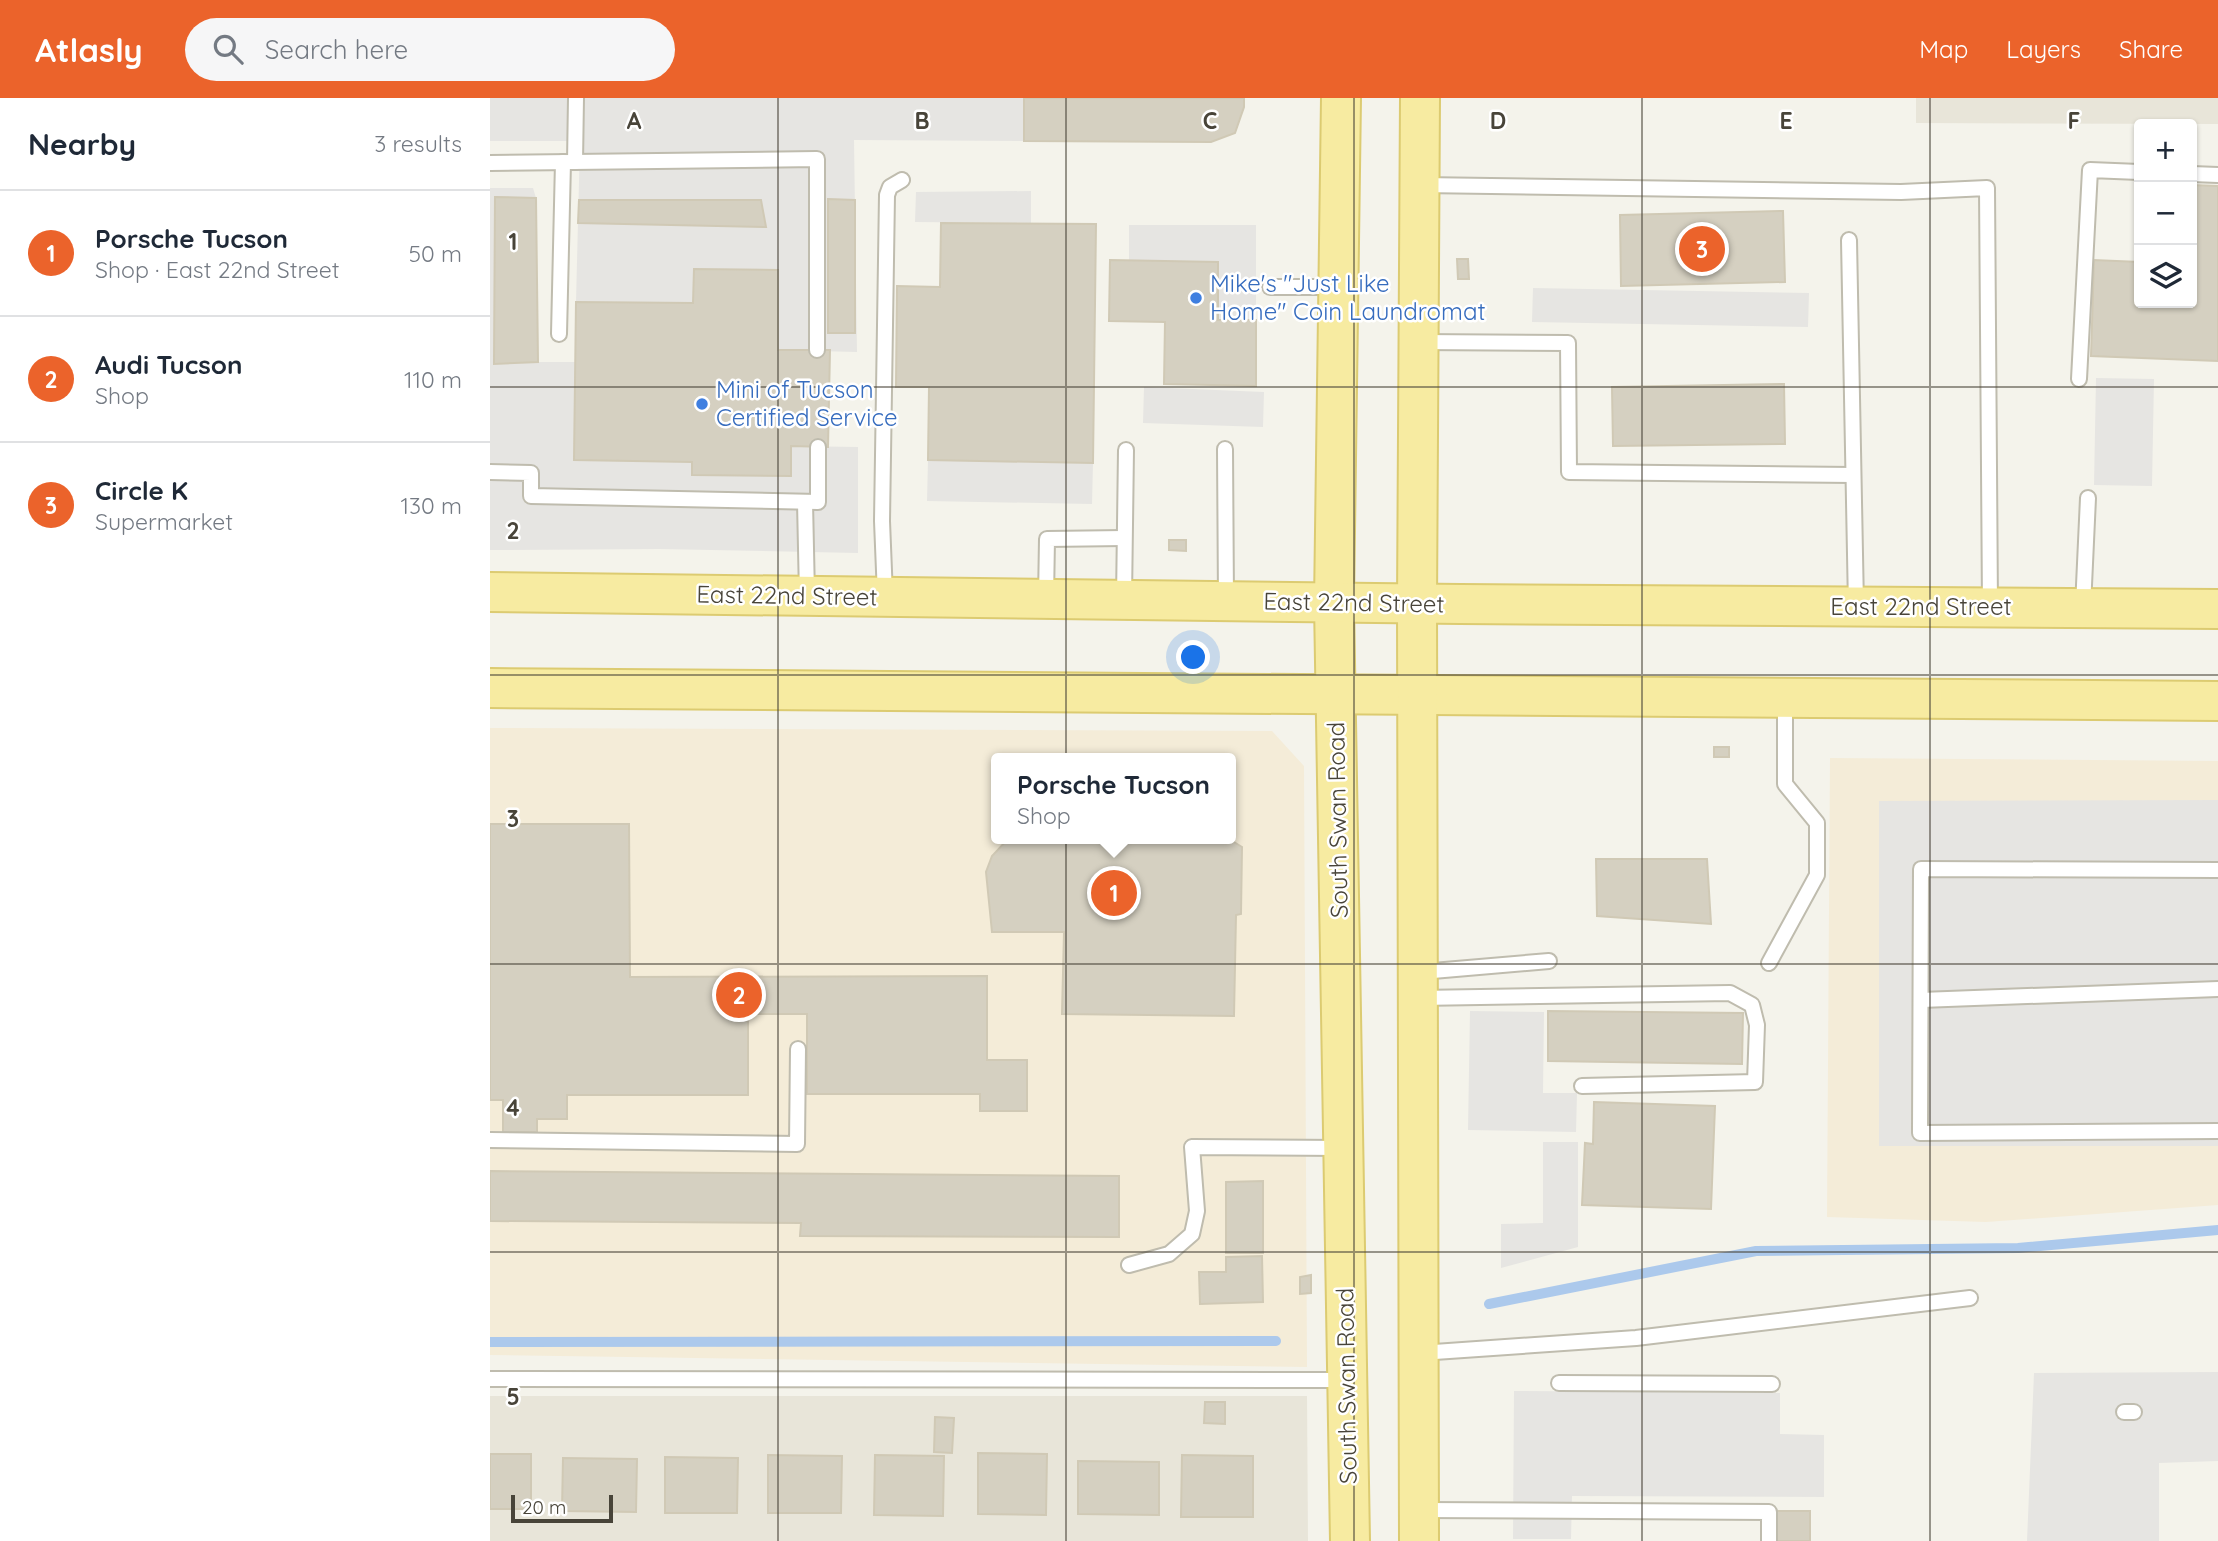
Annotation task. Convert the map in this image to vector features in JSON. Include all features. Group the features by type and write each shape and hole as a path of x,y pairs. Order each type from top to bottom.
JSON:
{"main road":[{"name":"South Swan Road","path":"1341,98 1334,603 1350,1541"},
{"path":"1420,98 1417,604 1420,1526"},
{"name":"East 22nd Street","path":"490,592 1417,604 2218,609"},
{"path":"490,688 2218,701"}],"lane":[{"path":"559,334 569,162 576,98"},
{"path":"490,163 817,159 817,350"},
{"path":"2079,379 2090,170 2134,172"},
{"path":"2197,174 2218,175"},
{"path":"885,597 882,521 887,195 890,187 902,180"},
{"path":"1419,184 1901,192 1987,188 1990,608"},
{"path":"1849,240 1856,607"},
{"path":"1270,287 1338,287"},
{"path":"1418,342 1568,343 1569,472 1853,475"},
{"path":"490,472 531,473 531,496 818,502 818,447"},
{"path":"1225,449 1226,602"},
{"path":"1124,600 1126,450"},
{"path":"2083,608 2088,498"},
{"path":"805,502 807,596"},
{"path":"1046,599 1047,539 1124,538"},
{"path":"1769,963 1817,875 1817,822 1785,784 1785,696"},
{"path":"2218,870 1921,869 1920,1133 2218,1131"},
{"path":"1417,986 1549,961"},
{"path":"1417,986 1730,993 1752,1005 1757,1026 1755,1082 1583,1086"},
{"path":"1921,1000 2218,989"},
{"path":"490,1140 797,1143 798,1049"},
{"path":"1129,1265 1170,1254 1192,1234 1197,1211 1192,1147 1343,1148"},
{"path":"1419,1353 1627,1339 1970,1298"},
{"path":"490,1379 1347,1380"},
{"path":"1559,1383 1772,1384"},
{"path":"1420,1526 1769,1512 1769,1541"}],"shaded area":[{"path":"490,98 1024,98 1024,141 854,140 857,352 778,350 778,270 694,269 693,303 576,302 580,141 490,141"},
{"path":"1916,98 2218,98 2218,124 2197,124 2197,119 2134,119 2134,124 1916,123"},
{"path":"490,188 533,188 536,198 538,362 575,362 575,460 692,462 693,475 791,476 791,446 858,447 858,553 659,549 490,550"},
{"path":"1031,191 1031,223 915,222 916,192"},
{"path":"1129,225 1256,225 1256,320 1218,320 1129,262"},
{"path":"1533,288 1809,293 1808,327 1532,322"},
{"path":"2096,378 2154,379 2152,486 2094,485"},
{"path":"1144,387 1264,392 1263,427 1143,423"},
{"path":"928,460 1093,463 1092,504 927,501"},
{"path":"490,728 1272,731 1304,766 1307,1367 490,1355"},
{"path":"1830,758 2218,761 2218,1205 1986,1222 1827,1217"},
{"path":"2218,800 2218,1146 1879,1146 1879,801"},
{"path":"1470,1011 1544,1012 1543,1093 1577,1093 1576,1132 1468,1130"},
{"path":"1543,1142 1578,1142 1578,1247 1501,1268 1501,1224 1543,1223"},
{"path":"2218,1372 2218,1461 2159,1463 2159,1541 2027,1541 2034,1373"},
{"path":"1514,1391 1780,1393 1780,1434 1824,1435 1824,1497 1572,1496 1571,1539 1513,1539"},
{"path":"490,1396 1307,1396 1308,1541 490,1541"}],"building":[{"path":"1024,98 1244,98 1244,107 1235,133 1211,142 1024,141"},
{"path":"2197,185 2218,186 2218,361 2091,356 2094,260 2134,262 2134,308 2197,308"},
{"path":"495,197 536,198 538,362 494,364"},
{"path":"828,199 855,200 855,333 828,333"},
{"path":"579,200 761,200 766,227 578,223"},
{"path":"1783,211 1785,282 1621,286 1620,215"},
{"path":"941,223 1096,224 1093,463 928,460 929,387 896,387 897,286 940,287"},
{"path":"1457,259 1468,259 1469,279 1458,279"},
{"path":"1110,260 1218,262 1218,320 1256,320 1256,386 1164,384 1165,322 1109,321"},
{"name":"Mini of Tucson Certified Service","path":"694,269 778,270 778,350 830,350 828,447 791,446 791,476 692,475 692,462 574,460 576,302 693,303"},
{"path":"1784,384 1785,444 1613,446 1612,387"},
{"path":"1169,540 1186,540 1186,551 1169,550"},
{"path":"1714,747 1729,747 1729,757 1714,757"},
{"path":"490,824 629,824 630,977 987,976 987,1060 1027,1060 1027,1111 980,1111 980,1094 807,1094 807,1014 748,1014 748,1095 567,1095 567,1119 537,1119 537,1132 503,1132 503,1100 490,1100"},
{"path":"1236,843 1242,847 1241,914 1236,915 1234,1016 1062,1014 1064,932 992,932 986,872 992,856 1003,844"},
{"path":"1596,859 1707,859 1711,924 1597,916"},
{"path":"1548,1011 1743,1013 1742,1064 1548,1061"},
{"path":"1594,1102 1715,1106 1711,1209 1582,1205 1585,1143 1593,1144"},
{"path":"490,1171 1119,1176 1119,1237 800,1236 801,1223 490,1221"},
{"path":"1263,1181 1263,1253 1226,1253 1226,1182"},
{"path":"1262,1256 1263,1302 1200,1304 1199,1272 1226,1272 1226,1257"},
{"path":"1311,1275 1311,1293 1300,1294 1300,1277"},
{"path":"1205,1402 1225,1402 1225,1424 1204,1423"},
{"path":"935,1417 954,1418 952,1453 934,1452"},
{"path":"978,1453 1047,1454 1046,1515 978,1514"},
{"path":"490,1454 531,1454 531,1509 490,1509"},
{"path":"768,1455 842,1456 841,1513 768,1513"},
{"path":"875,1455 944,1456 943,1516 874,1515"},
{"path":"1182,1455 1253,1456 1253,1517 1181,1517"},
{"path":"665,1457 738,1458 737,1513 665,1513"},
{"path":"563,1458 637,1459 636,1512 562,1511"},
{"path":"1078,1461 1159,1462 1159,1515 1078,1514"},
{"path":"1774,1511 1810,1511 1810,1541 1774,1541"}],"waterway":[{"path":"1489,1304 1756,1251 2018,1248 2218,1230"},
{"path":"490,1342 1276,1341"}],"place":[{"name":"Circle K","path":"1702,249"},
{"name":"Mike's \"Just Like Home\" Coin Laundromat","path":"1196,298"},
{"name":"Mini of Tucson Certified Service","path":"702,404"},
{"name":"Porsche Tucson","path":"1114,893"},
{"name":"Audi Tucson","path":"739,995"}]}
